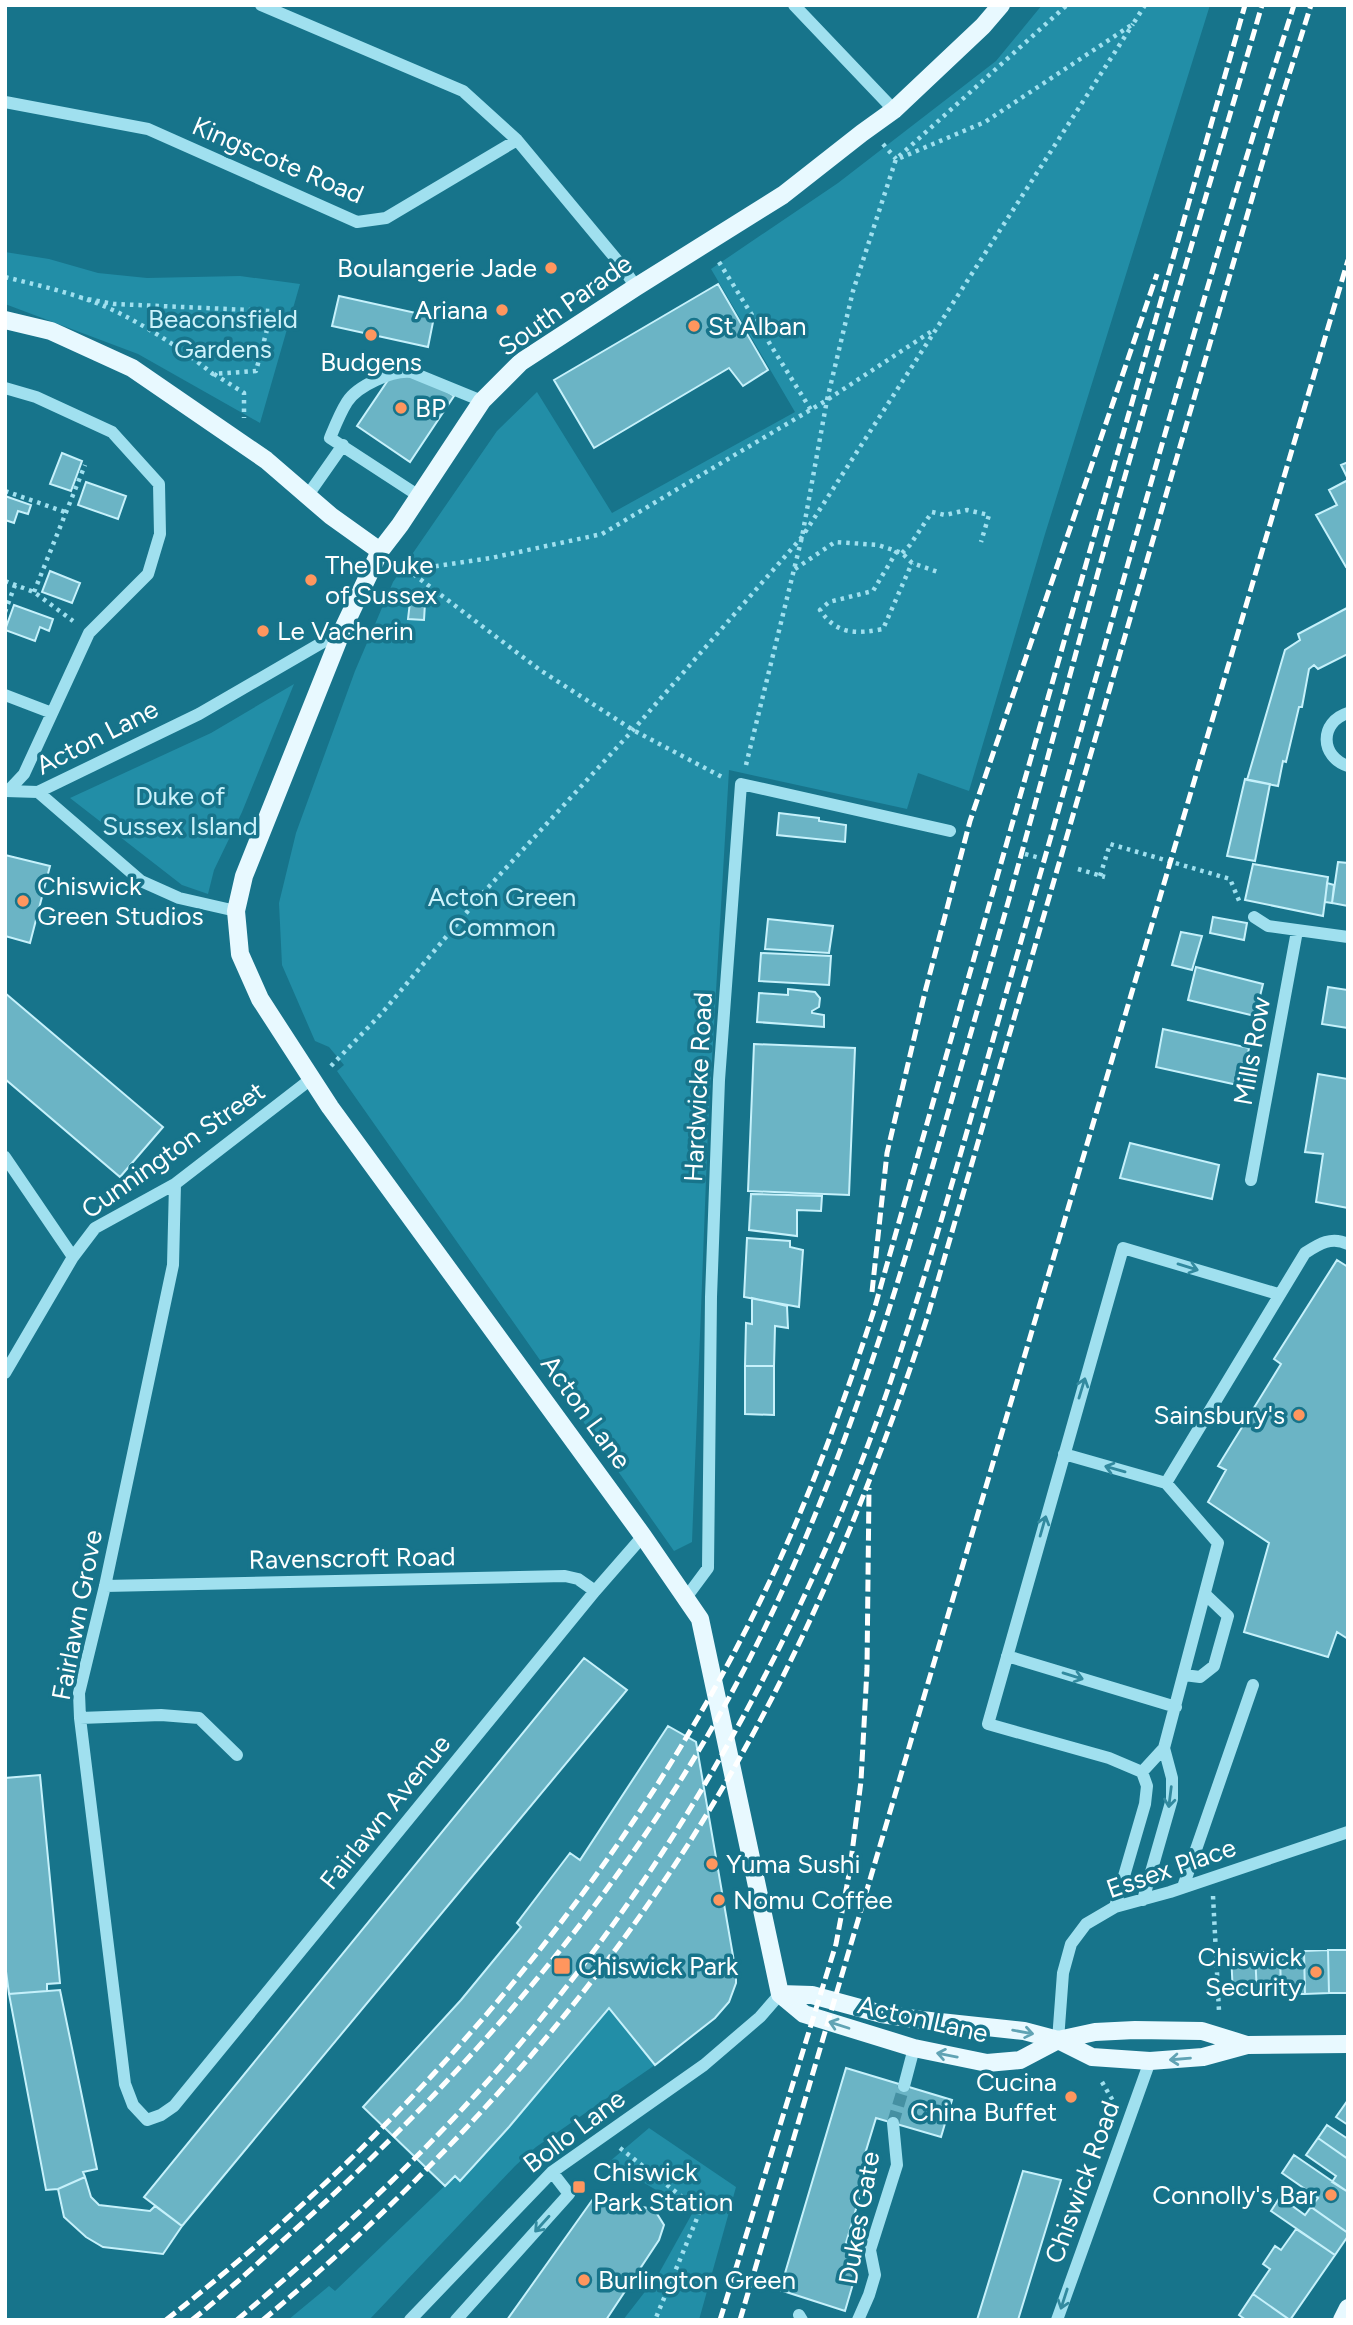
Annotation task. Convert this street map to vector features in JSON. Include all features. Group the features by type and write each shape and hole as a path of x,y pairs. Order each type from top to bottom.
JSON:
{"main road":[{"name":"South Parade","path":"244,876 342,631 380,551 482,401 521,362 783,195 894,110 983,26 1001,5"},
{"path":"5,320 51,331 132,368 242,443 331,516 380,551"},
{"name":"Acton Lane","path":"244,876 236,911 240,954 260,999 310,1079 643,1536 700,1619 780,1994 804,2014 914,2048 986,2063 1020,2060 1058,2040 1095,2032 1179,2029 1202,2031 1247,2045"},
{"name":"Acton Lane","path":"780,1994 812,1995 882,2014 1024,2031 1058,2040 1092,2057 1150,2061 1203,2057 1247,2045 1348,2044"},
{"path":"1342,2320 1348,2308"}],"street":[{"path":"261,5 463,91 517,141 621,265 636,287"},
{"path":"794,5 894,110"},
{"name":"Kingscote Road","path":"5,102 148,129 357,222 386,218 517,141"},
{"path":"419,496 330,438 348,400 366,385 399,371 411,372 482,401"},
{"path":"5,388 36,397 112,432 159,484 160,534 148,574 89,633 24,774 7,791"},
{"path":"308,495 343,445"},
{"name":"Acton Lane","path":"236,911 180,898 141,881 38,792 199,714 342,631"},
{"path":"5,695 52,713"},
{"path":"1348,713 1337,717 1331,723 1326,740 1332,757 1348,766"},
{"path":"741,785 950,831"},
{"name":"Hardwicke Road","path":"685,1599 708,1568 711,1297 719,1080 741,785"},
{"path":"7,791 38,792"},
{"path":"1249,914 1268,926 1348,937"},
{"name":"Mills Row","path":"1251,1180 1297,931"},
{"name":"Cunnington Street","path":"5,1374 73,1257 95,1228 175,1184 310,1079"},
{"path":"5,1157 73,1257"},
{"name":"Fairlawn Grove","path":"161,2115 147,2120 133,2105 125,2084 79,1693 105,1586 173,1265 175,1184"},
{"path":"1166,1483 1305,1253 1331,1240 1348,1244"},
{"path":"1115,1907 1145,1804 1147,1786 1142,1772 1109,1758 988,1724 1123,1248 1278,1294"},
{"path":"1064,1454 1166,1483 1218,1543 1164,1748 1142,1772"},
{"name":"Fairlawn Avenue","path":"161,2115 174,2106 595,1591 643,1536"},
{"name":"Ravenscroft Road","path":"105,1586 565,1576 578,1579 595,1591"},
{"path":"1184,1675 1200,1677 1214,1666 1228,1616 1206,1595"},
{"path":"1007,1656 1176,1707"},
{"path":"1183,1887 1253,1685"},
{"path":"80,1718 161,1715 199,1718 237,1755"},
{"path":"1143,1900 1172,1799 1172,1778 1164,1748"},
{"name":"Essex Place","path":"1058,2040 1063,1973 1071,1944 1087,1924 1115,1907 1212,1878 1348,1832"},
{"name":"Bollo Lane","path":"410,2320 552,2172 704,2065 760,2017 780,1994"},
{"path":"904,2085 914,2048"},
{"name":"Chiswick Road","path":"1057,2320 1150,2061"},
{"name":"Dukes Gate","path":"858,2320 875,2275 870,2250 897,2165 893,2123"},
{"path":"456,2320 569,2194 552,2172"}],"path":[{"path":"399,564 540,670 633,730 724,779 741,785 802,537 827,400 853,291 896,159 1067,5"},
{"path":"328,1069 382,1013 483,893 633,730 802,537 1145,5"},
{"path":"896,159 985,122 1133,24"},
{"path":"719,262 811,410"},
{"path":"5,277 114,304 272,311 256,371 213,374"},
{"path":"82,298 122,314 244,393 242,443"},
{"path":"409,570 491,558 602,534 811,410 938,327"},
{"path":"34,592 85,465"},
{"path":"5,491 65,512"},
{"path":"912,563 883,629 863,633 842,630 829,624 820,610 829,602 873,591 899,552 911,545 932,512 945,515 967,510 989,515 981,542"},
{"path":"794,570 835,542 878,545 899,552 912,563 938,572"},
{"path":"5,581 34,592 89,633"},
{"path":"5,612 15,585"},
{"path":"1078,869 1103,876 1104,860 1110,844 1230,879 1249,914"},
{"path":"1025,853 1041,858"},
{"path":"1212,1878 1219,2011"},
{"path":"617,2145 700,2211 655,2320"}],"green space":[{"name":"Acton Green Common","path":"1042,5 1210,5 1045,534 969,791 918,773 907,809 729,770 708,1128 692,1542 674,1551 337,1071 344,1065 329,1047 315,1041 282,965 279,903 296,833 355,671 393,582 497,431 537,392 612,513 795,412 711,269 838,183 996,61"},
{"name":"Beaconsfield Gardens","path":"5,252 49,259 98,273 147,278 240,276 300,284 260,423 138,354 5,304"},
{"name":"Duke of Sussex Island","path":"294,684 242,812 214,870 208,894 182,885 70,798 211,733"},
{"path":"609,2008 655,2065 536,2147 369,2320 288,2320 329,2286 335,2291 455,2176 460,2180 558,2071"},
{"path":"649,2128 736,2187 699,2320 623,2320 658,2275 693,2212 609,2162"}],"building":[{"name":"St Alban","path":"718,284 768,370 743,386 729,368 594,448 554,380"},
{"path":"339,296 434,317 428,347 332,326"},
{"path":"401,361 454,396 410,462 357,426"},
{"path":"62,453 82,461 71,491 50,484"},
{"path":"1348,462 1348,479 1341,465"},
{"path":"1348,480 1346,567 1316,515 1337,505 1329,490"},
{"path":"86,482 126,496 118,519 78,505"},
{"path":"5,496 31,505 28,514 18,511 14,523 5,520"},
{"path":"50,571 80,583 72,603 42,592"},
{"path":"410,602 425,603 424,620 408,619"},
{"path":"14,605 53,619 49,631 40,627 35,641 5,630"},
{"path":"1347,608 1348,654 1318,669 1314,665 1309,669 1302,707 1299,707 1278,786 1247,780 1285,650 1300,640 1298,634"},
{"path":"1245,779 1270,784 1255,861 1227,856"},
{"path":"779,813 819,818 819,821 846,825 845,842 777,835"},
{"name":"Chiswick Green Studios","path":"5,855 50,866 30,943 5,936"},
{"path":"1338,862 1348,863 1348,906 1332,903"},
{"path":"1253,864 1328,877 1323,916 1245,900"},
{"path":"1327,883 1334,885 1332,903 1325,902"},
{"path":"1213,917 1247,923 1244,940 1210,933"},
{"path":"768,919 833,926 829,953 765,949"},
{"path":"1181,932 1202,936 1192,970 1172,965"},
{"path":"761,953 831,956 829,985 759,981"},
{"path":"1196,967 1263,984 1255,1016 1188,1000"},
{"path":"1328,987 1348,990 1348,1028 1322,1024"},
{"path":"788,989 815,992 820,998 819,1007 812,1013 824,1015 824,1027 757,1022 759,993 788,995"},
{"path":"5,993 163,1127 120,1177 5,1079"},
{"path":"1163,1029 1249,1048 1242,1086 1156,1067"},
{"path":"754,1044 855,1048 849,1195 748,1191"},
{"path":"1318,1074 1348,1079 1348,1208 1316,1202 1323,1154 1305,1152"},
{"path":"1130,1143 1219,1165 1212,1199 1120,1178"},
{"path":"751,1194 822,1196 821,1211 797,1210 797,1236 749,1230"},
{"path":"747,1238 790,1241 790,1247 803,1250 799,1307 744,1297"},
{"name":"Sainsbury's","path":"1337,1260 1348,1267 1348,1639 1337,1632 1328,1657 1244,1632 1269,1543 1208,1502 1226,1470 1218,1466 1281,1364 1274,1359"},
{"path":"752,1298 787,1306 788,1328 775,1326 774,1366 745,1366 746,1323 752,1324"},
{"path":"745,1366 774,1366 774,1415 745,1414"},
{"path":"584,1658 627,1690 182,2226 144,2197"},
{"name":"Chiswick Park","path":"668,1726 696,1742 736,1973 736,1983 729,2002 715,2018 655,2065 609,2008 460,2181 455,2176 445,2186 363,2107 461,2000 521,1927 517,1923 570,1853 580,1860"},
{"path":"40,1775 60,1983 47,1984 47,1991 9,1994 5,1964 5,1778"},
{"name":"Chiswick Security","path":"1328,1950 1329,1993 1305,1994 1304,1951"},
{"path":"1328,1950 1348,1950 1348,1993 1329,1993"},
{"path":"1304,1951 1305,1994 1281,1994 1280,1952"},
{"path":"1255,1952 1257,1994 1233,1995 1231,1953"},
{"path":"1255,1952 1280,1952 1281,1994 1257,1994"},
{"path":"60,1990 97,2169 83,2172 85,2177 58,2189 46,2190 9,1994"},
{"path":"846,2068 952,2100 941,2137 876,2118 865,2154 878,2159 871,2183 864,2182 846,2243 851,2245 846,2267 857,2270 845,2311 780,2290"},
{"path":"1348,2100 1348,2125 1336,2117"},
{"path":"1327,2125 1348,2139 1348,2159 1318,2138"},
{"path":"1318,2138 1348,2159 1348,2192 1332,2182 1336,2176 1306,2155"},
{"name":"Connolly's Bar","path":"1294,2155 1348,2192 1348,2233 1311,2207 1318,2198 1282,2173"},
{"path":"1023,2171 1061,2180 1018,2320 977,2320"},
{"path":"85,2177 91,2197 99,2205 150,2211 155,2206 182,2226 163,2254 103,2247 86,2237 64,2217 58,2189"},
{"path":"1280,2197 1305,2215 1311,2207 1348,2233 1335,2255 1271,2211"},
{"name":"Burlington Green","path":"593,2199 654,2209 664,2225 659,2240 606,2320 507,2320"},
{"path":"1296,2229 1335,2255 1290,2320 1253,2294 1270,2269 1263,2264 1275,2246 1281,2250"},
{"path":"1253,2294 1290,2320 1246,2320 1239,2315"}],"tunnel":[{"path":"893,2123 904,2086"}],"railway":[{"path":"166,2320 261,2241 352,2157 438,2069 519,1975 594,1877 664,1775 726,1668 781,1557 831,1435 874,1310 1245,5"},
{"path":"192,2320 242,2278 359,2170 491,2033 552,1960 610,1885 664,1806 713,1725 758,1642 795,1563 858,1402 912,1237 1001,927 1099,568 1262,5"},
{"path":"237,2320 326,2243 411,2162 491,2077 566,1987 636,1892 699,1794 756,1692 809,1587 876,1423 927,1269 1185,365 1294,5"},
{"path":"263,2320 332,2260 462,2132 523,2065 581,1994 636,1922 687,1846 734,1768 817,1604 865,1491 927,1318 1276,116 1311,5"},
{"path":"740,2320 1348,260"},
{"path":"872,1292 887,1153 925,992 970,821 1157,274"},
{"path":"720,2320 836,1944 850,1869 861,1781 867,1669 869,1488"}],"place":[{"name":"Boulangerie Jade","path":"551,268"},
{"name":"Ariana","path":"502,310"},
{"name":"St Alban","path":"694,326"},
{"name":"Budgens","path":"371,335"},
{"name":"BP","path":"401,408"},
{"name":"The Duke of Sussex","path":"311,580"},
{"name":"Le Vacherin","path":"263,631"},
{"name":"Chiswick Green Studios","path":"23,901"},
{"name":"Sainsbury's","path":"1299,1415"},
{"name":"Yuma Sushi","path":"712,1864"},
{"name":"Nomu Coffee","path":"719,1900"},
{"name":"Chiswick Park","path":"562,1966"},
{"name":"Chiswick Security","path":"1316,1972"},
{"name":"Cucina China Buffet","path":"1071,2097"},
{"name":"Chiswick Park Station","path":"579,2187"},
{"name":"Connolly's Bar","path":"1331,2195"},
{"name":"Burlington Green","path":"584,2280"}]}
